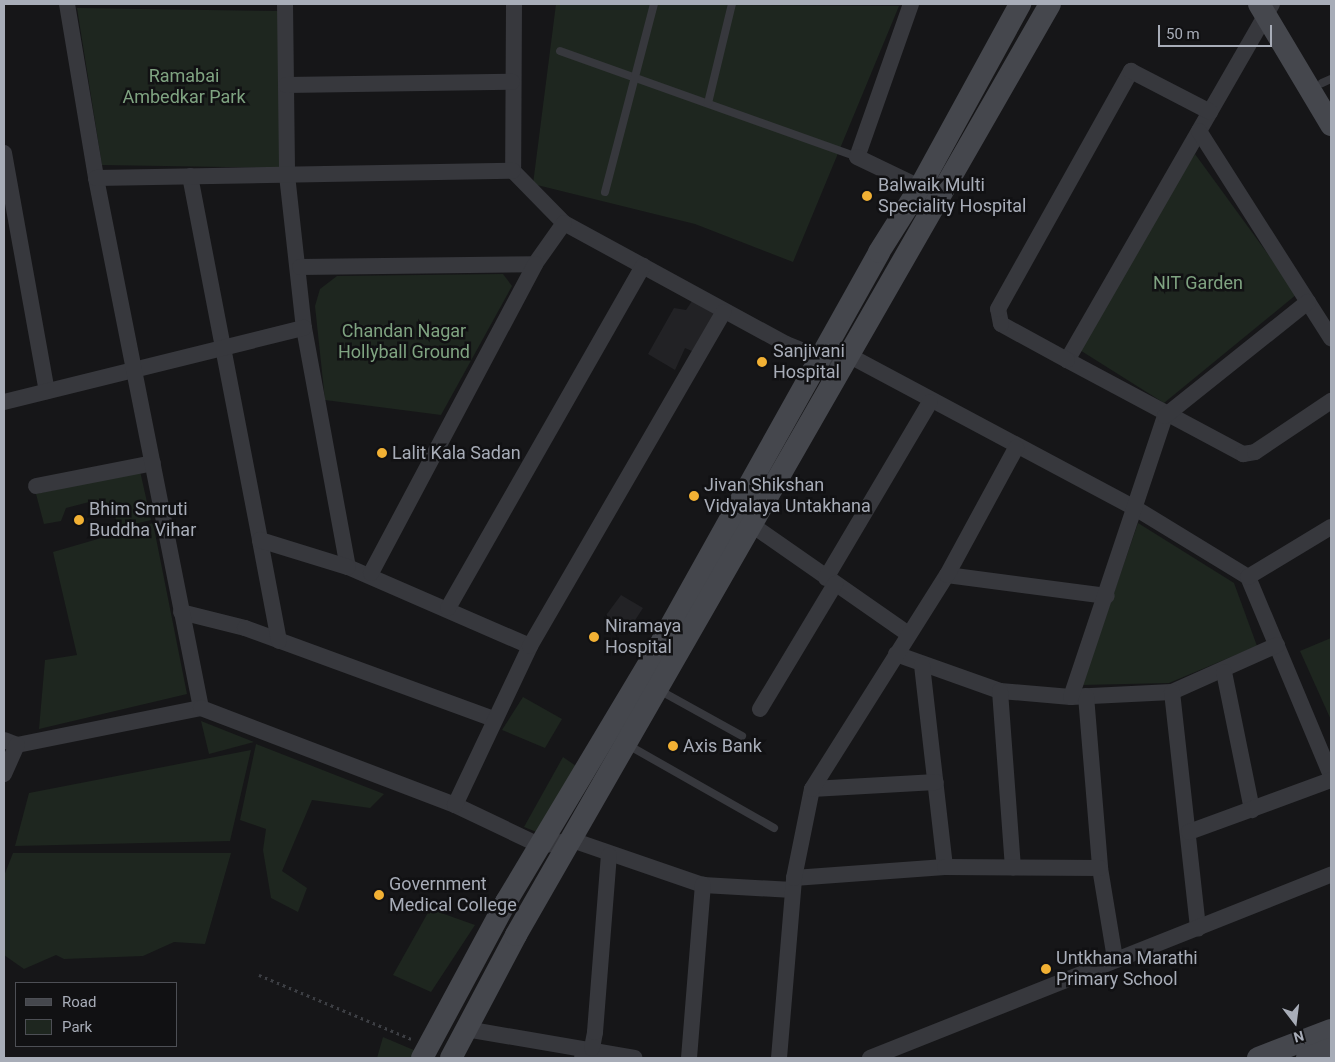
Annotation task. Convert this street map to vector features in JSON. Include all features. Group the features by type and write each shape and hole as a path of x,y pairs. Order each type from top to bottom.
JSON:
{"main road":[{"path":"451,1058 466,1028 626,744 850,356 1020,4"},
{"path":"425,1052 820,358 930,192 1050,4"},
{"path":"1268,6 1328,86"},
{"path":"1268,6 1331,125"},
{"path":"1258,1058 1331,1030"},
{"path":"1307,1058 1331,1049"}],"street":[{"path":"67,4 96,178 154,463 181,612 201,708"},
{"path":"285,4 287,175 300,267 304,328 348,568"},
{"path":"514,4 512,82 513,171 564,222 724,312 820,358 850,356 1016,448 1135,508 1248,577 1331,775"},
{"path":"911,4 857,157 930,192"},
{"path":"1067,360 1210,112 1268,6"},
{"path":"1210,112 1131,71 998,309 1001,324 1165,416 1242,454 1256,452 1331,401"},
{"path":"286,85 512,82"},
{"path":"1199,131 1331,338"},
{"path":"4,153 47,391"},
{"path":"96,178 513,171"},
{"path":"190,176 221,348 279,641"},
{"path":"371,574 535,264 564,222"},
{"path":"300,267 535,264"},
{"path":"448,608 643,266"},
{"path":"1115,959 1100,868 1079,696 1107,596 1165,416 1308,302"},
{"path":"456,806 493,719 530,646 724,312"},
{"path":"4,402 304,328"},
{"path":"760,709 930,402"},
{"path":"779,1058 793,884 812,790 908,632 947,575 1016,448"},
{"path":"36,486 154,463"},
{"path":"752,525 830,581 908,632"},
{"path":"1248,577 1331,527"},
{"path":"260,540 371,574 530,646"},
{"path":"947,575 1107,596"},
{"path":"181,612 279,641 493,719"},
{"path":"896,654 922,665 1000,690 1079,696 1172,692 1224,672 1277,645"},
{"path":"922,665 945,867"},
{"path":"1224,672 1252,810"},
{"path":"1000,690 1013,868"},
{"path":"1172,692 1189,832 1198,929"},
{"path":"4,774 11,742 201,708 456,806 541,846 572,840 609,856 703,886 793,884 945,867 1100,868"},
{"path":"1189,832 1331,780"},
{"path":"812,790 936,782"},
{"path":"587,1053 609,856"},
{"path":"870,1058 1115,959 1198,929 1331,875"},
{"path":"689,1058 703,886"},
{"path":"466,1028 587,1053 635,1058"}],"lane":[{"path":"605,192 633,77 654,4"},
{"path":"708,103 732,4"},
{"path":"560,51 857,157"},
{"path":"658,689 742,736"},
{"path":"626,744 774,828"}],"path":[{"path":"259,975 425,1052"}],"shaded area":[{"path":"692,301 717,315 694,352 685,348 675,370 648,354 674,308 686,310"},
{"path":"621,595 643,608 628,631 604,618"}],"green space":[{"path":"556,4 899,6 793,262 695,224 533,184"},
{"name":"Ramabai Ambedkar Park","path":"77,8 278,11 280,168 102,165"},
{"name":"NIT Garden","path":"1195,154 1297,294 1164,403 1075,347"},
{"name":"Chandan Nagar Hollyball Ground","path":"503,274 512,286 441,415 325,400 315,306 320,289 337,276"},
{"path":"140,471 151,520 118,528 113,508 96,512 93,501 66,508 61,521 44,524 36,494"},
{"path":"153,523 187,694 39,729 45,660 77,655 53,552"},
{"path":"1138,523 1234,583 1257,646 1169,683 1082,685"},
{"path":"1331,638 1331,720 1300,651"},
{"path":"523,697 562,719 545,748 502,730"},
{"path":"201,721 254,742 209,754"},
{"path":"256,744 384,794 370,808 312,800 282,871 307,888 298,912 271,898 263,850 266,829 240,820"},
{"path":"251,750 230,841 15,846 29,793"},
{"path":"563,757 576,766 539,833 524,827"},
{"path":"13,853 231,853 205,944 174,942 143,956 64,959 56,955 24,969 4,955 4,876"},
{"path":"430,909 475,925 431,992 393,975"},
{"path":"383,1037 416,1051 412,1058 377,1058"}],"place":[{"name":"Balwaik Multi Speciality Hospital","path":"867,196"},
{"name":"Sanjivani Hospital","path":"762,362"},
{"name":"Lalit Kala Sadan","path":"382,453"},
{"name":"Jivan Shikshan Vidyalaya Untakhana","path":"694,496"},
{"name":"Bhim Smruti Buddha Vihar","path":"79,520"},
{"name":"Niramaya Hospital","path":"594,637"},
{"name":"Axis Bank","path":"673,746"},
{"name":"Government Medical College","path":"379,895"},
{"name":"Untkhana Marathi Primary School","path":"1046,969"}]}
